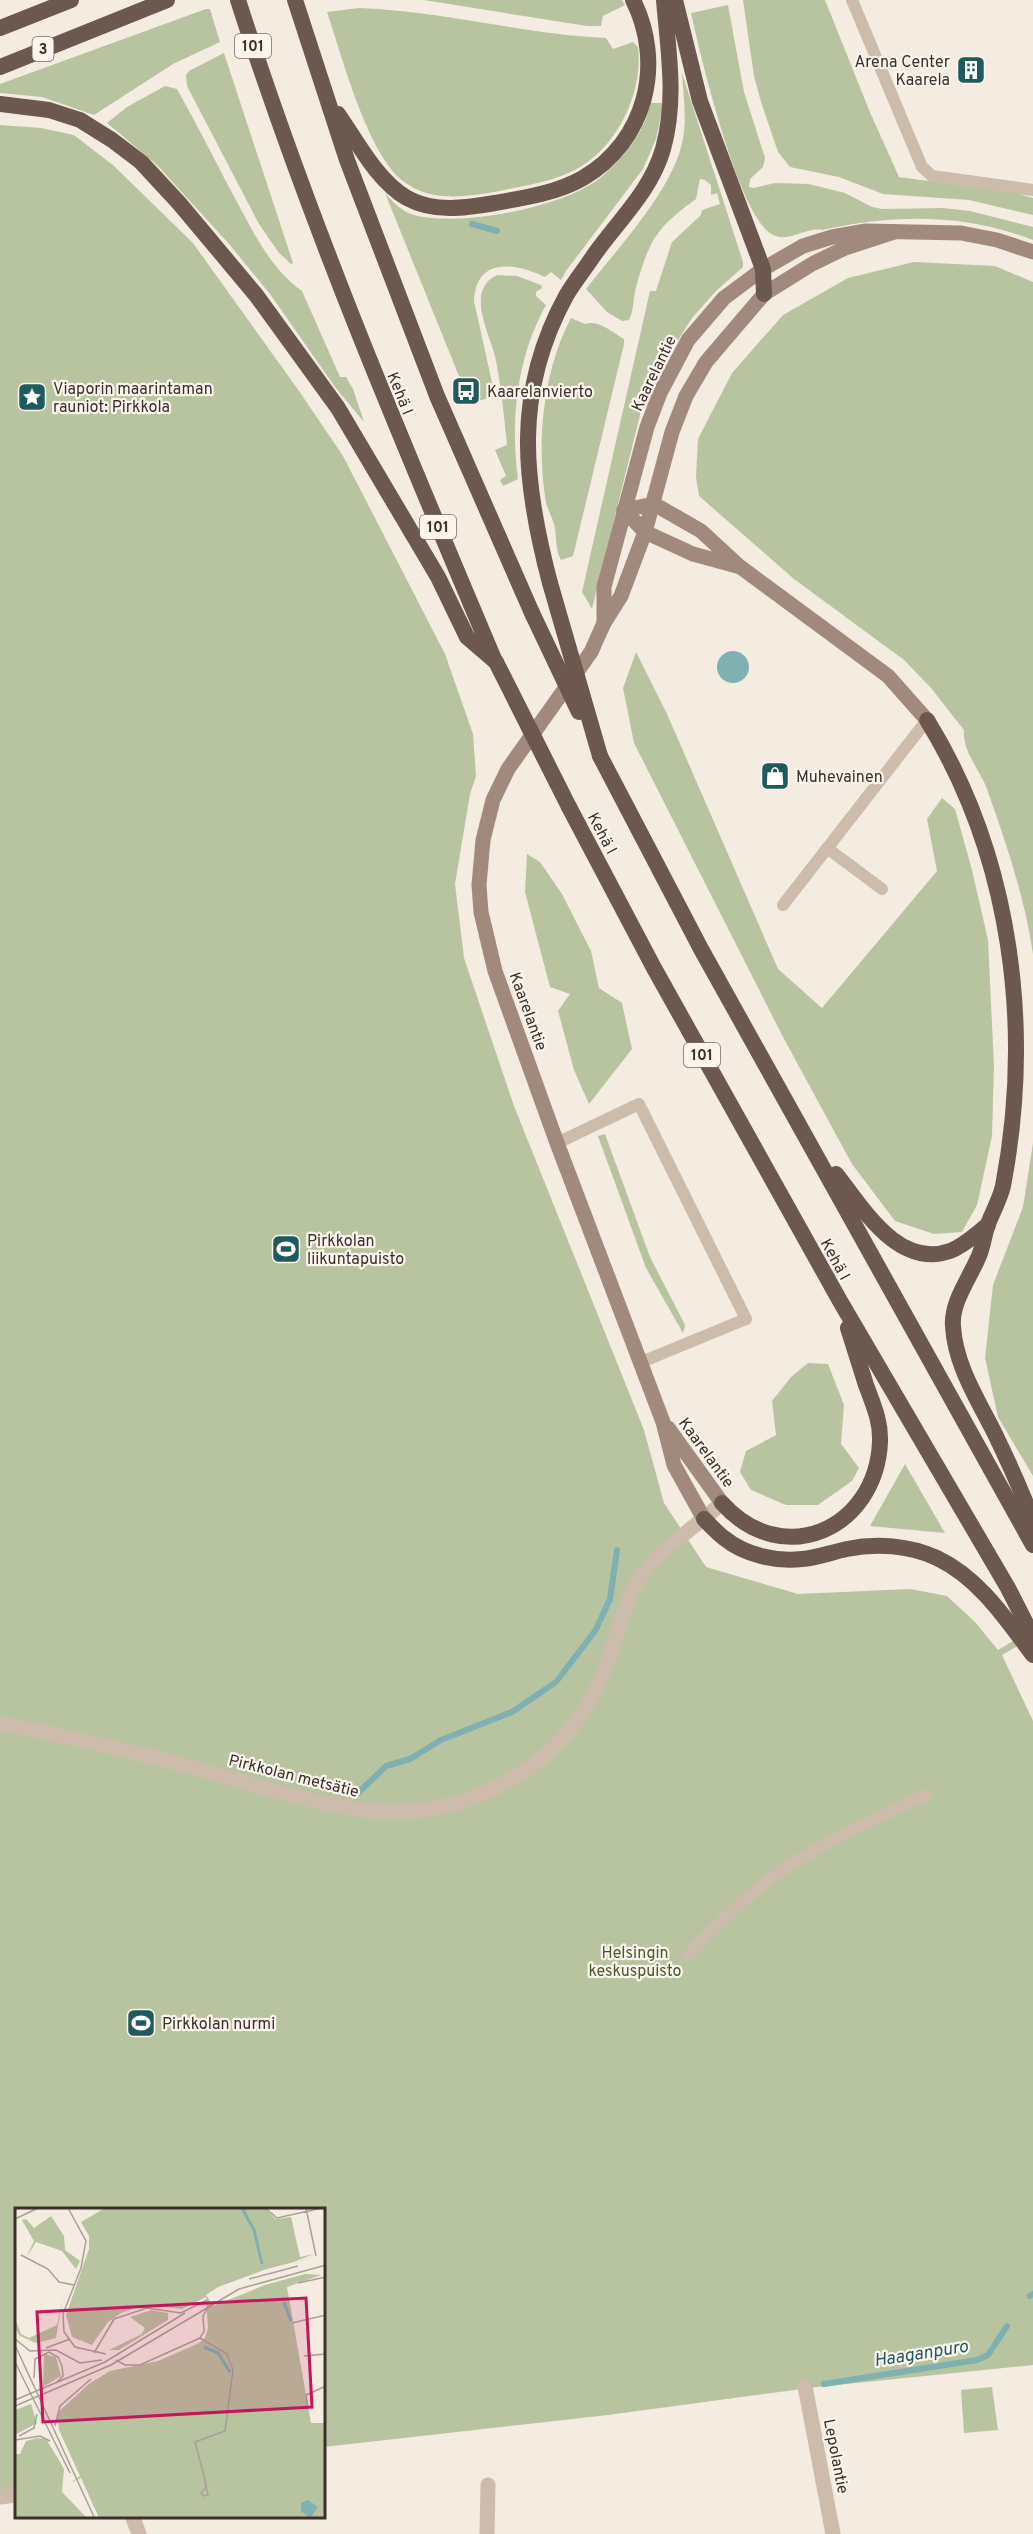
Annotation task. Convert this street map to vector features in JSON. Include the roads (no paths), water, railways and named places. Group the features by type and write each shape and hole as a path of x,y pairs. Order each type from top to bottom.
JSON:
{"highway":[{"name":"3","path":"0,28 71,0"},
{"name":"3","path":"0,67 167,0"},
{"name":"Kehä I","path":"238,0 268,92 381,393 496,662 568,807 654,968 840,1301 997,1568 1033,1637"},
{"name":"Kehä I","path":"295,0 347,160 437,396 532,614 600,756 701,949 1033,1545"},
{"path":"329,101 382,177 407,198 423,204 463,208 561,188 599,167 614,153 629,131 640,108 650,69 645,28 633,0"},
{"path":"600,756 536,529 526,444 535,374 548,332 567,295 649,182 663,152 670,123 672,82 664,0"},
{"path":"675,0 700,101 763,269 764,294"},
{"path":"0,104 49,110 80,120 141,162 179,203 256,295 338,408 432,567 467,637 496,662"},
{"path":"927,720 947,753 974,811 999,885 1015,959 1021,1028 1016,1111 1003,1187 979,1256 956,1304 952,1322 954,1345 969,1384 1015,1475 1033,1521"},
{"path":"806,1138 874,1222 898,1245 917,1253 934,1254 950,1251 965,1243 988,1225"},
{"path":"722,1503 734,1516 756,1530 774,1536 795,1537 816,1534 832,1527 859,1504 870,1487 878,1461 879,1418 840,1301"},
{"path":"704,1519 724,1539 745,1550 769,1558 802,1560 845,1549 885,1545 937,1558 964,1576 991,1600 1033,1654"}],"main road":[{"name":"Kaarelantie","path":"604,623 604,587 647,427 660,393 688,340 724,298 763,269 803,246 832,237 866,231 961,233 997,240 1033,252"},
{"name":"Kaarelantie","path":"704,1519 676,1472 663,1422 639,1364 557,1143 489,950 479,885 483,840 493,800 508,769 591,652 604,623 621,596 654,504 672,432 686,396 706,362 764,294 812,264 845,248 894,232"},
{"path":"624,510 654,504 701,531 739,566 888,676 927,720"},
{"path":"624,510 645,532 693,554 739,566"},
{"name":"Kaarelantie","path":"663,1422 690,1455 722,1503"}],"street":[{"name":"Pirkkolan metsätie","path":"0,1724 74,1738 312,1800 363,1810 430,1808 465,1802 528,1769 543,1758 569,1731 597,1688 610,1656 625,1607 639,1580 668,1546 722,1503"},
{"name":"Lepolantie","path":"805,2386 833,2534"},
{"path":"487,2534 488,2486"},
{"path":"0,2497 15,2495"},
{"path":"134,2519 139,2534"}],"lane":[{"path":"852,0 922,167 932,176 1033,190"},
{"path":"783,905 927,720"},
{"path":"827,848 882,889"},
{"path":"557,1143 639,1104 746,1319 639,1364"},
{"path":"688,1955 707,1934 770,1880 842,1836 926,1795"}],"water":[{"path":"733,651 744,656 749,667 744,678 733,683 722,678 717,667 722,656"}],"waterway":[{"path":"472,224 497,231"},
{"path":"357,1794 386,1766 410,1759 441,1740 512,1712 556,1682 595,1631 610,1599 617,1550"},
{"name":"Haaganpuro","path":"824,2384 977,2360 988,2355 1007,2326"}],"place":[{"name":"Arena Center Kaarela","path":"971,70"},
{"name":"Kaarelanvierto","path":"466,391"},
{"name":"Viaporin maarintaman rauniot: Pirkkola","path":"32,397"},
{"name":"Muhevainen","path":"775,776"},
{"name":"Pirkkolan liikuntapuisto","path":"286,1249"},
{"name":"Pirkkolan nurmi","path":"141,2023"}],"park label":[{"name":"Helsingin keskuspuisto","path":"635,1961"}]}
